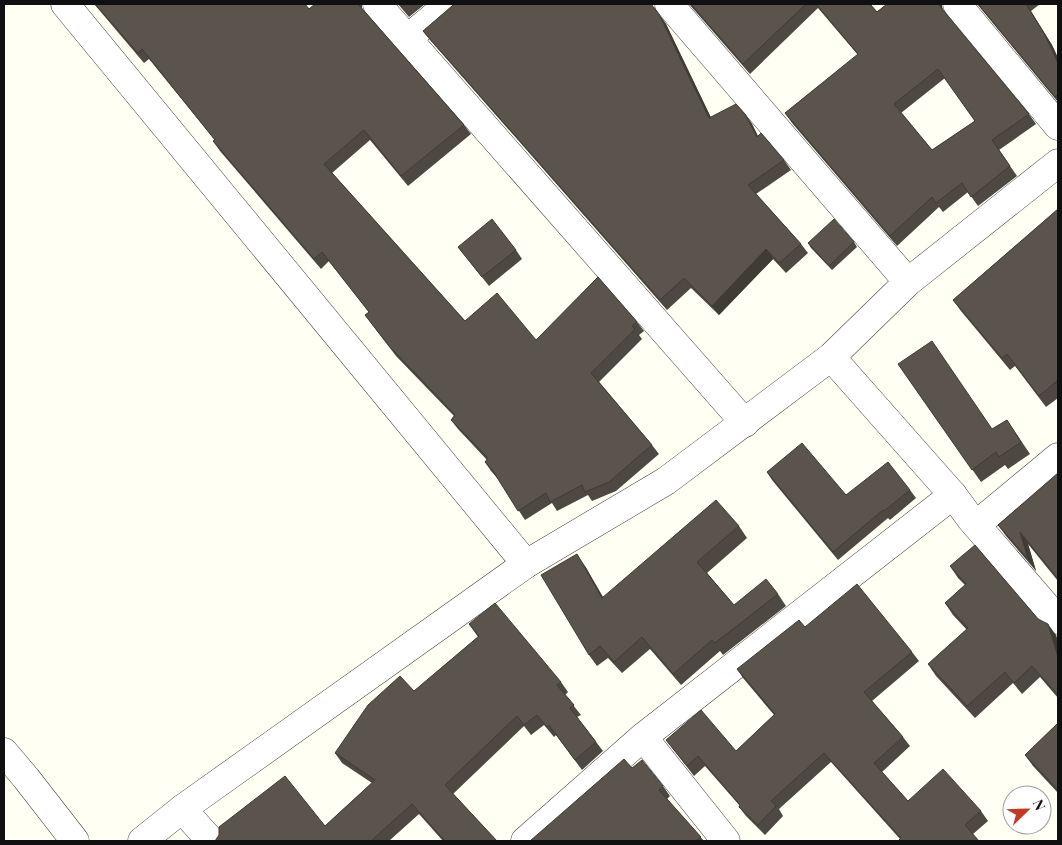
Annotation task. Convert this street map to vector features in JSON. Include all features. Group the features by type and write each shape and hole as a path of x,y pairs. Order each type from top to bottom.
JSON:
{"street":[{"path":"65,4 526,564"},
{"path":"377,4 745,423"},
{"path":"408,38 449,4"},
{"path":"668,4 908,282"},
{"path":"957,4 1058,126"},
{"path":"142,841 182,809 526,564 666,481 745,423 830,357 908,282 1058,163"},
{"path":"830,357 953,494 976,525 1058,620"},
{"path":"976,525 1058,457"},
{"path":"525,841 643,737 953,494"},
{"path":"643,737 726,841"},
{"path":"4,752 75,841"},
{"path":"182,809 211,841"}],"building":[{"path":"95,4 305,4 309,9 315,4 358,4 464,125 401,176 364,130 324,164 465,321 497,293 536,340 598,277 637,322 632,326 635,329 591,373 652,445 609,482 585,492 582,485 550,502 546,493 518,511 493,471 485,462 488,458 451,420 455,415 389,346 365,315 369,312 322,252 314,259 213,141 215,140 142,49 138,53"},
{"path":"454,4 651,4 659,14 709,118 736,104 745,114 757,137 761,133 784,160 748,185 801,244 779,263 766,249 712,306 684,278 660,300 423,31"},
{"path":"691,4 806,4 743,64"},
{"path":"816,4 870,4 877,12 887,4 938,4 1029,114 992,140 1010,166 971,197 962,183 936,203 932,197 890,236 785,113 858,54","holes":["938,69 975,121 932,150 894,104"]},
{"path":"978,4 1026,4 1045,35 1058,63 1058,94 1055,97"},
{"path":"1058,209 1058,380 1039,396 1007,354 1002,358 953,300"},
{"path":"492,219 516,250 482,277 458,247"},
{"path":"834,219 854,242 829,266 808,243"},
{"path":"932,341 992,429 1007,420 1021,442 999,457 996,452 972,470 898,364"},
{"path":"802,443 846,495 888,462 910,490 833,552 767,472"},
{"path":"1058,473 1058,579 1020,532 1028,559 998,525"},
{"path":"716,500 739,526 697,562 734,605 766,579 778,594 715,643 712,640 673,674 642,637 614,662 600,646 589,655 541,575 577,554 602,598"},
{"path":"975,545 1038,619 1048,624 1058,657 1058,695 1032,666 1014,683 1005,672 967,706 928,664 968,628 945,603 966,584 950,566"},
{"path":"857,584 912,652 864,692 903,737 874,763 908,801 943,769 981,811 965,825 979,841 898,841 901,838 824,753 771,801 776,806 758,825 739,807 740,805 698,756 687,766 666,740 701,710 736,751 775,714 737,669 799,620 805,627"},
{"path":"495,603 561,682 557,685 574,705 570,708 596,742 575,760 549,725 547,727 537,715 524,725 517,716 445,785 497,841 445,841 412,804 371,841 215,841 219,835 219,827 285,776 325,826 375,780 335,753 368,705 400,676 414,691 479,636 469,624"},
{"path":"1058,723 1058,790 1025,755"},
{"path":"624,759 632,768 642,760 663,786 659,790 701,837 696,841 530,841"}]}
